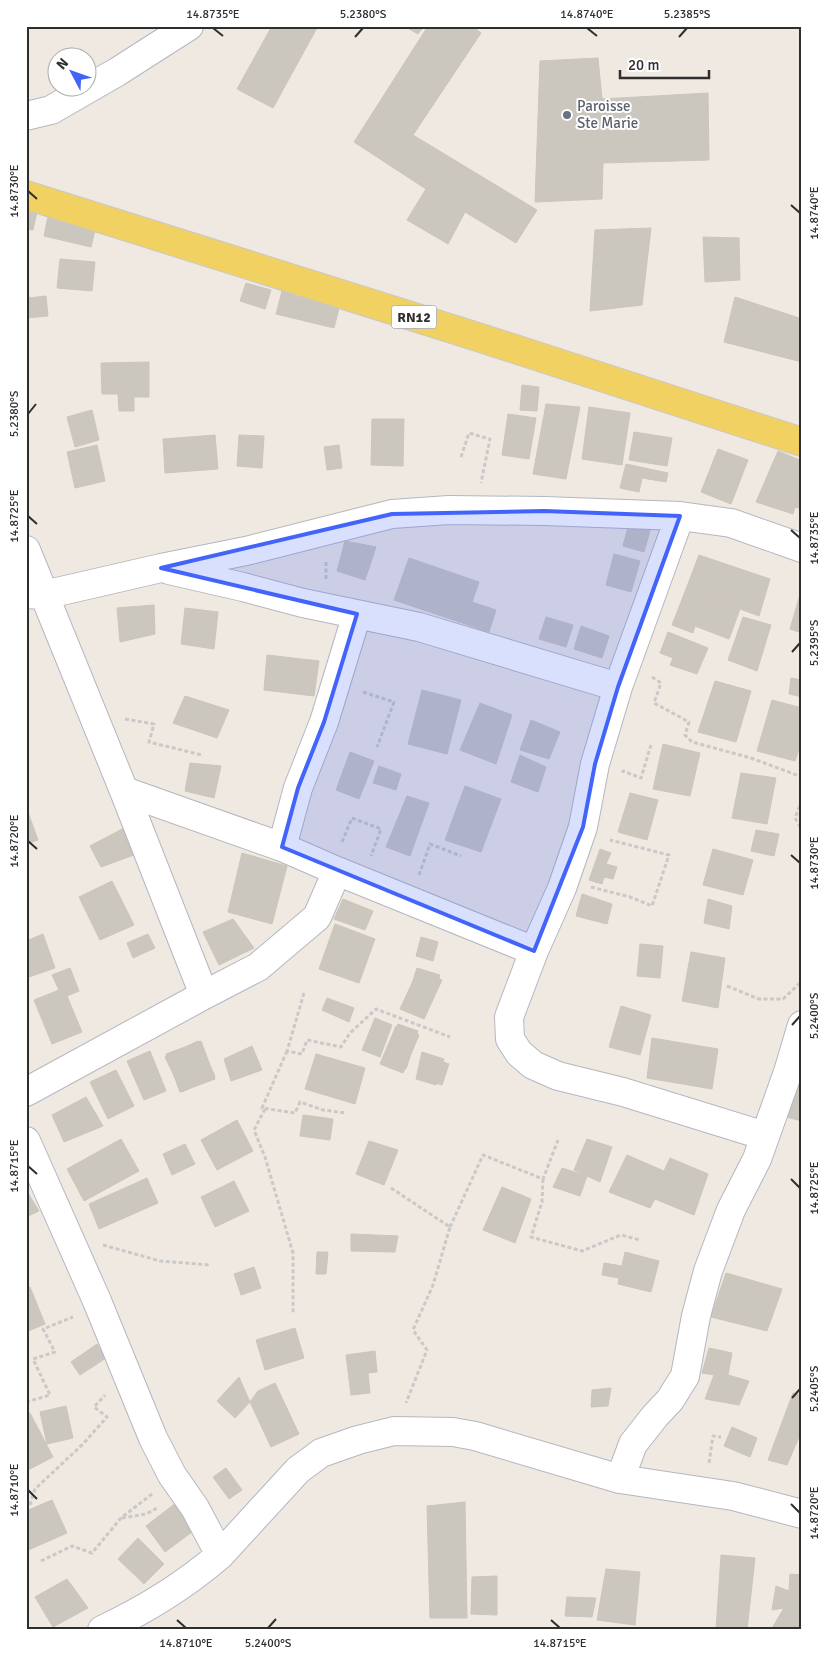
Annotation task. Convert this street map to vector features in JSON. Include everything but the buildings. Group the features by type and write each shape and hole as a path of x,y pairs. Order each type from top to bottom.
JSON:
{"main road":[{"name":"RN12","path":"26,195 475,336 802,442"}],"street":[{"path":"26,116 51,110 117,72 188,26"},
{"path":"35,595 246,551 392,514 449,510 680,516 731,523 802,548"},
{"path":"680,516 618,686 595,764 583,827 562,888 534,951 509,1017 510,1039 519,1053 533,1065 558,1076 623,1092 765,1136"},
{"path":"26,550 35,595 124,792 204,994"},
{"path":"161,568 324,608 419,627 618,686"},
{"path":"282,847 298,788 324,722 357,614"},
{"path":"124,792 282,847 534,951"},
{"path":"26,1092 204,994 258,967 317,917 334,869"},
{"path":"620,1479 633,1444 670,1400 685,1376 696,1316 708,1272 731,1210 757,1159 788,1072 802,1025"},
{"path":"26,1141 99,1306 153,1438 171,1494 195,1508 220,1555"},
{"path":"102,1630 129,1618 186,1582 220,1555 298,1470 321,1453 358,1440 394,1431 453,1432 475,1436 620,1479 733,1496 802,1514"}],"path":[{"path":"461,457 469,433 490,439 475,511"},
{"path":"306,536 327,551 324,608"},
{"path":"646,674 662,683 654,703 689,722 685,735 692,742 751,758 802,777"},
{"path":"360,691 394,702 377,748"},
{"path":"149,742 202,755"},
{"path":"621,781 624,771 641,778 650,745"},
{"path":"802,800 795,818 802,830"},
{"path":"334,869 352,818 381,829 370,860"},
{"path":"586,886 630,897 652,906 669,855 604,838"},
{"path":"418,878 430,844 461,856"},
{"path":"727,986 759,999 783,1000 802,981"},
{"path":"304,993 287,1051 262,1108 295,1113 300,1102 323,1110 346,1113"},
{"path":"287,1051 302,1054 307,1040 341,1047 350,1033 376,1009 450,1037"},
{"path":"266,1108 254,1130 265,1157 293,1253 293,1313"},
{"path":"558,1140 543,1179 542,1202 531,1237 582,1251 621,1235 640,1240"},
{"path":"394,1431 427,1350 413,1330 433,1285 450,1227 483,1154 543,1179"},
{"path":"391,1188 450,1227"},
{"path":"65,1229 99,1244 160,1261 210,1265"},
{"path":"26,1402 50,1395 33,1360 55,1352 43,1329 99,1306"},
{"path":"30,1505 35,1489 83,1444 107,1417 94,1407 107,1392"},
{"path":"708,1470 713,1436 721,1436"},
{"path":"41,1561 72,1546 92,1553 121,1518 153,1494 171,1494"},
{"path":"121,1518 146,1514 171,1494"}],"highlighted area":[{"path":"544,511 680,516 618,687 595,764 583,827 534,951 282,847 298,788 324,722 357,614 161,568 392,514"}],"place":[{"name":"Paroisse Ste Marie","path":"567,115"}]}
